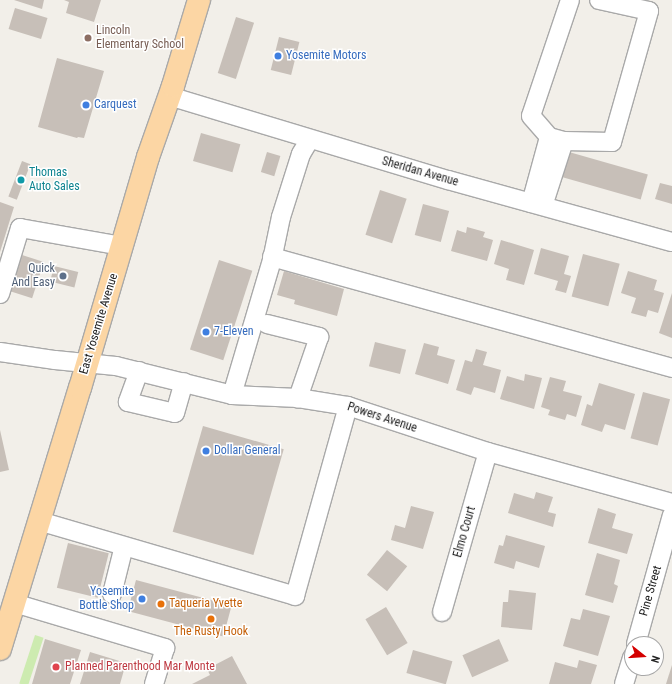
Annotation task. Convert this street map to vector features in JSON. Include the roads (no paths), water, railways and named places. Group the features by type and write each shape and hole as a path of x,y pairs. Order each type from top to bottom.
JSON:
{"main road":[{"name":"East Yosemite Avenue","path":"0,649 148,157 199,0"}],"street":[{"path":"570,0 531,116 557,139 612,142 649,11 599,0"},
{"name":"Sheridan Avenue","path":"169,96 310,139 672,242"},
{"path":"232,395 272,257 281,217 301,154 310,139"},
{"path":"537,204 557,139"},
{"path":"0,294 20,228 122,246"},
{"path":"272,257 672,368"},
{"path":"267,324 319,337 298,398"},
{"name":"Powers Avenue","path":"0,352 55,360 116,366 232,395 298,398 348,406 488,452 672,503"},
{"path":"140,371 128,402 175,413 184,382"},
{"path":"39,521 295,596 348,406"},
{"name":"Elmo Court","path":"442,612 488,452"},
{"name":"Pine Street","path":"638,636 672,515"},
{"path":"112,594 124,546"},
{"path":"14,603 165,648 154,684"}],"place":[{"name":"Lincoln Elementary School","path":"88,38"},
{"name":"Yosemite Motors","path":"278,56"},
{"name":"Carquest","path":"86,105"},
{"name":"Thomas Auto Sales","path":"21,180"},
{"name":"Quick And Easy","path":"63,276"},
{"name":"7-Eleven","path":"206,332"},
{"name":"Dollar General","path":"206,451"},
{"name":"Yosemite Bottle Shop","path":"142,599"},
{"name":"Taqueria Yvette","path":"161,604"},
{"name":"The Rusty Hook","path":"211,619"},
{"name":"Planned Parenthood Mar Monte","path":"56,667"}]}
